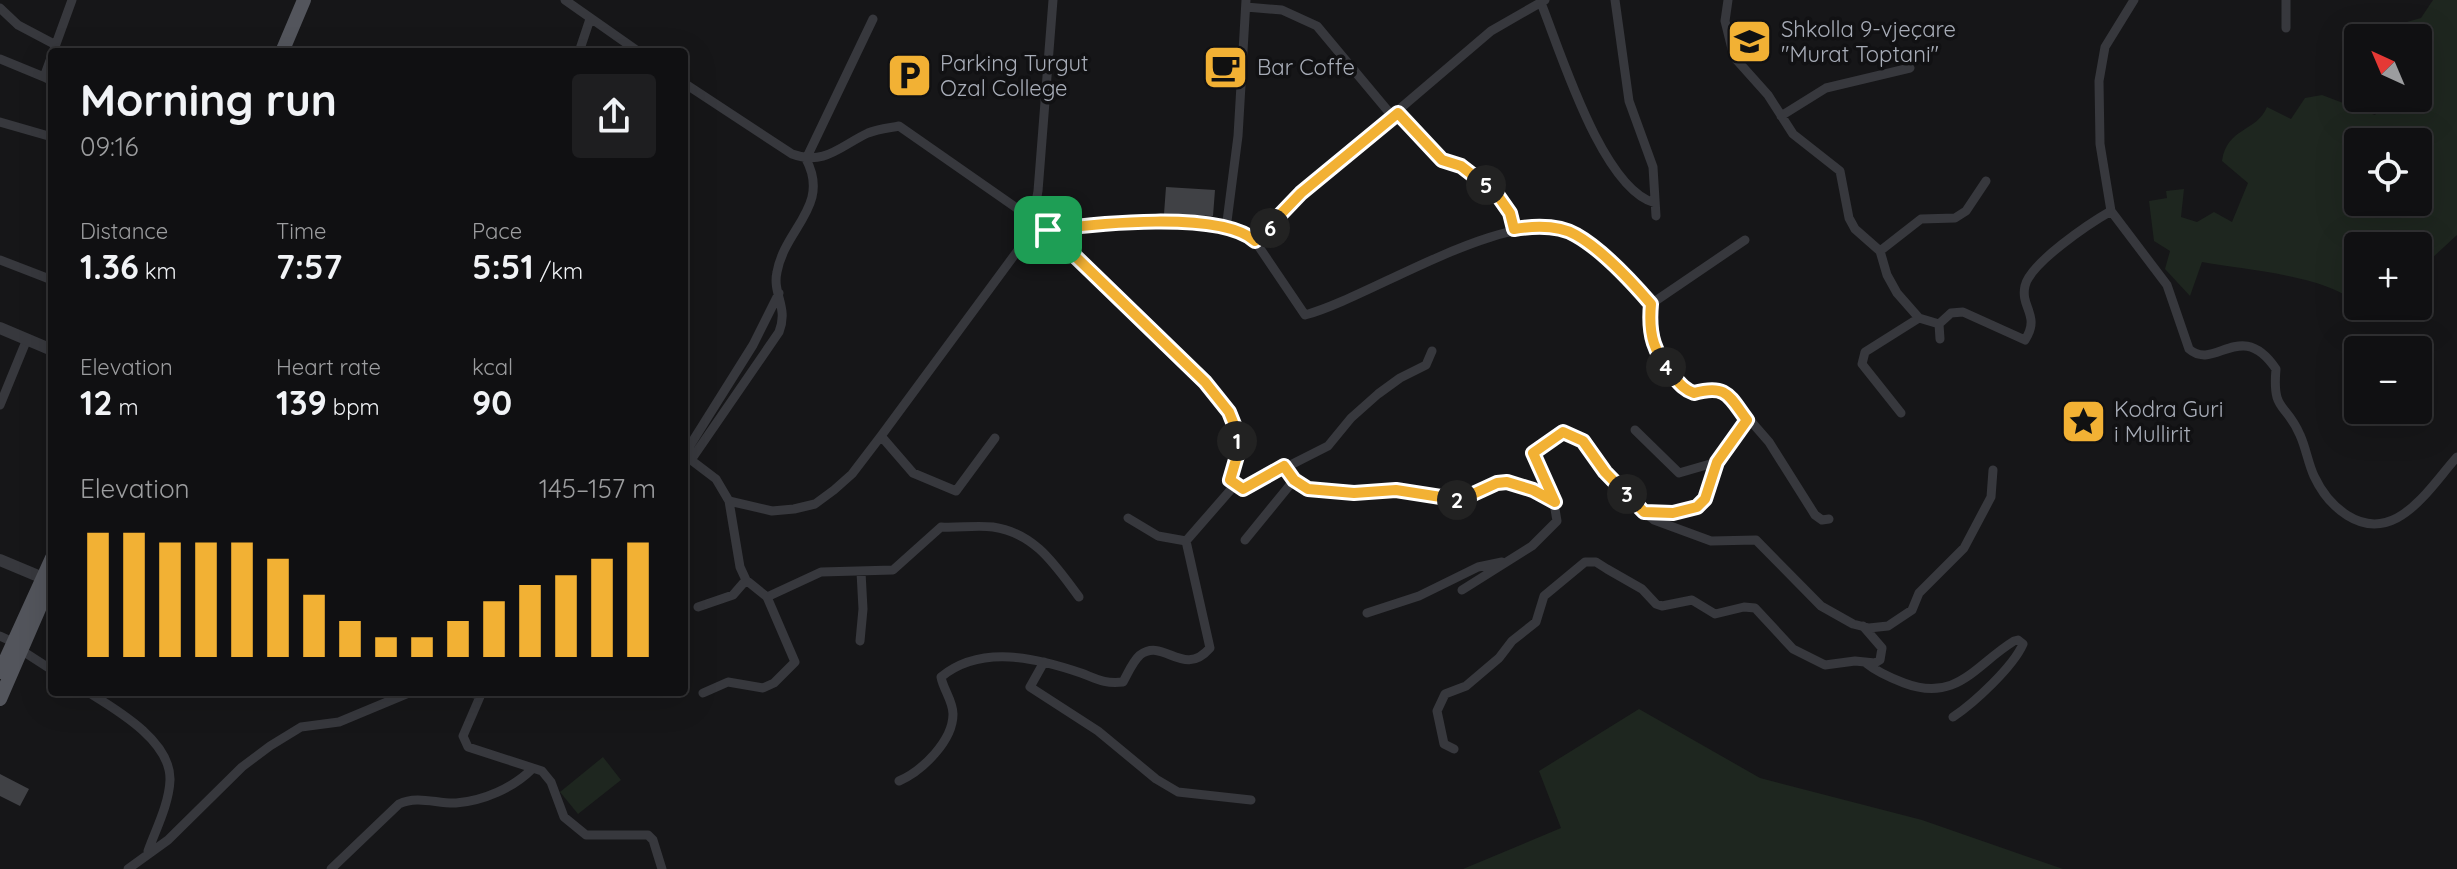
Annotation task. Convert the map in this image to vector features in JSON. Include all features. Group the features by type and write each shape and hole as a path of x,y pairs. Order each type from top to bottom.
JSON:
{"main road":[{"path":"275,48 296,0"},
{"path":"284,48 304,0"},
{"path":"0,672 12,643 48,578"},
{"path":"0,699 12,643"}],"street":[{"path":"53,48 72,0"},
{"path":"565,0 633,48"},
{"path":"729,501 772,511 815,504 852,474 1030,234 1034,221 1053,0"},
{"path":"1615,0 1625,78 1633,112 1653,167 1656,216"},
{"path":"1728,0 1725,21 1734,57 1793,134 1840,171 1849,218 1855,229 1880,251 1887,275 1897,293 1919,318 1939,324"},
{"path":"2134,0 2105,47 2099,81 2100,144 2111,211 2167,285 2189,349 2205,357 2225,347 2255,348 2271,361 2275,374 2274,394 2300,435 2314,477 2331,504 2356,522 2374,524 2396,519 2418,501 2457,457"},
{"path":"2286,0 2286,28"},
{"path":"1255,241 1301,193 1500,24 1543,1 1584,115 1602,149 1631,188 1647,201 1655,203"},
{"path":"1226,229 1238,136 1246,4 1282,10 1317,26 1396,115 1442,160 1461,166 1496,193 1510,213 1514,229"},
{"path":"0,8 18,25 54,44"},
{"path":"580,48 590,19"},
{"path":"688,456 779,332 784,320 776,276 781,257 812,200 816,185 806,159 873,19"},
{"path":"0,59 48,79"},
{"path":"1781,116 1826,88 1910,68"},
{"path":"688,86 792,154 806,159 823,158 872,131 899,126 1048,230 1205,382 1229,412 1237,432 1237,456 1230,480 1234,486 1243,489 1328,446 1351,418 1378,394 1426,365 1432,351"},
{"path":"0,122 48,136"},
{"path":"1880,251 1921,219 1955,218 1966,211 1986,181"},
{"path":"1939,324 1951,313 1963,312 2025,340 2031,330 2032,319 2024,287 2029,276 2078,231 2111,211"},
{"path":"1048,230 1124,221 1243,233 1255,241 1305,315 1514,229 1558,228 1575,234 1651,304 1652,345 1665,366 1688,391 1721,390 1769,442 1815,515 1822,520 1829,519"},
{"path":"1651,304 1745,240"},
{"path":"0,260 48,278"},
{"path":"688,455 753,345 779,293"},
{"path":"1901,413 1862,364 1862,358 1865,352 1919,318"},
{"path":"1939,324 1940,339"},
{"path":"0,328 48,348"},
{"path":"0,405 27,339"},
{"path":"1644,512 1673,513 1697,507 1705,499 1717,462 1747,420"},
{"path":"1635,430 1679,473 1717,462"},
{"path":"1454,749 1444,744 1437,711 1445,694 1466,686 1499,658 1512,641 1536,622 1544,596 1585,562 1596,562 1662,606 1685,600 1699,603 1715,614 1744,607 1755,608 1793,649 1825,665 1880,660 1882,648 1863,626 1821,606 1756,540 1711,541 1654,520 1605,472 1583,441 1563,432 1533,453 1555,502 1557,521 1550,532 1462,590"},
{"path":"881,436 913,473 956,491 995,438"},
{"path":"688,458 716,479 729,501 733,540 746,580 767,597 795,662 763,688 728,682 703,693"},
{"path":"1284,466 1294,480 1308,489 1354,493 1396,490 1460,500 1497,483 1507,482 1533,490 1555,502"},
{"path":"1863,626 1888,626 1903,617 1912,610 1919,593 1957,557 1991,497 1993,470"},
{"path":"1245,540 1294,480"},
{"path":"1186,541 1234,486"},
{"path":"1128,518 1158,536 1186,541"},
{"path":"767,597 821,572 893,570 941,527 991,527 1022,535 1044,551 1079,597"},
{"path":"899,781 917,773 947,737 953,713 941,677 946,673 1002,654 1044,662 1105,684 1123,682 1137,657 1146,652 1154,650 1188,661 1201,658 1210,648 1186,541"},
{"path":"0,560 48,578"},
{"path":"1367,613 1419,596 1478,567 1505,561"},
{"path":"860,641 863,609 861,572"},
{"path":"698,607 733,595 746,580"},
{"path":"1866,663 1907,685 1938,690 1972,674 2014,641 2023,644 1994,681 1953,717"},
{"path":"12,643 48,667"},
{"path":"1044,662 1030,687 1098,731 1156,779 1178,792 1251,800"},
{"path":"93,696 155,742 166,759 170,778 167,798 148,851"},
{"path":"128,869 148,851 168,840 242,767 280,740 301,727 339,722 401,696"},
{"path":"481,696 463,741 468,747 542,771 551,782 559,807 573,825 586,835 648,835 653,840 662,869"},
{"path":"331,869 399,804 409,799 455,803 474,800 510,786 532,769"}],"shaded area":[{"path":"2433,0 2457,0 2457,235 2432,258 2432,232 2344,232 2344,295 2307,280 2202,262 2190,296 2165,269 2170,251 2154,241 2149,201 2167,198 2166,191 2184,189 2181,217 2197,222 2214,212 2232,222 2248,183 2222,161 2225,150 2267,107 2291,119 2305,98 2322,95 2344,103 2344,112 2375,115 2377,112 2432,112 2432,24 2400,24 2421,18"},
{"path":"1639,709 1760,778 1922,820 2063,869 1463,869 1561,828 1539,771"},
{"path":"603,757 621,780 578,814 560,792"}],"building":[{"path":"1166,187 1215,190 1213,216 1164,214"},
{"path":"0,774 29,789 20,806 0,796"}],"place":[{"name":"Shkolla 9-vjeçare \"Murat Toptani\"","path":"1750,42"},
{"name":"Bar Coffe","path":"1226,67"},
{"name":"Parking Turgut Ozal College","path":"909,76"},
{"name":"Kodra Guri i Mullirit","path":"2083,422"}],"route":[{"path":"1398,113 1442,160 1461,166 1496,193 1510,213 1514,229 1558,228 1588,243 1651,304 1652,345 1657,357 1680,385 1694,393 1713,388 1721,390 1747,420 1717,462 1705,499 1697,507 1673,513 1644,512 1605,472 1583,441 1563,432 1533,453 1533,459 1555,502 1533,490 1507,482 1497,483 1460,500 1438,499 1396,490 1374,489 1354,493 1308,489 1294,480 1284,466 1243,489 1234,486 1230,480 1237,456 1237,432 1229,412 1205,382 1048,230 1124,221 1217,227 1243,233 1255,241 1301,193 1398,113"}]}
